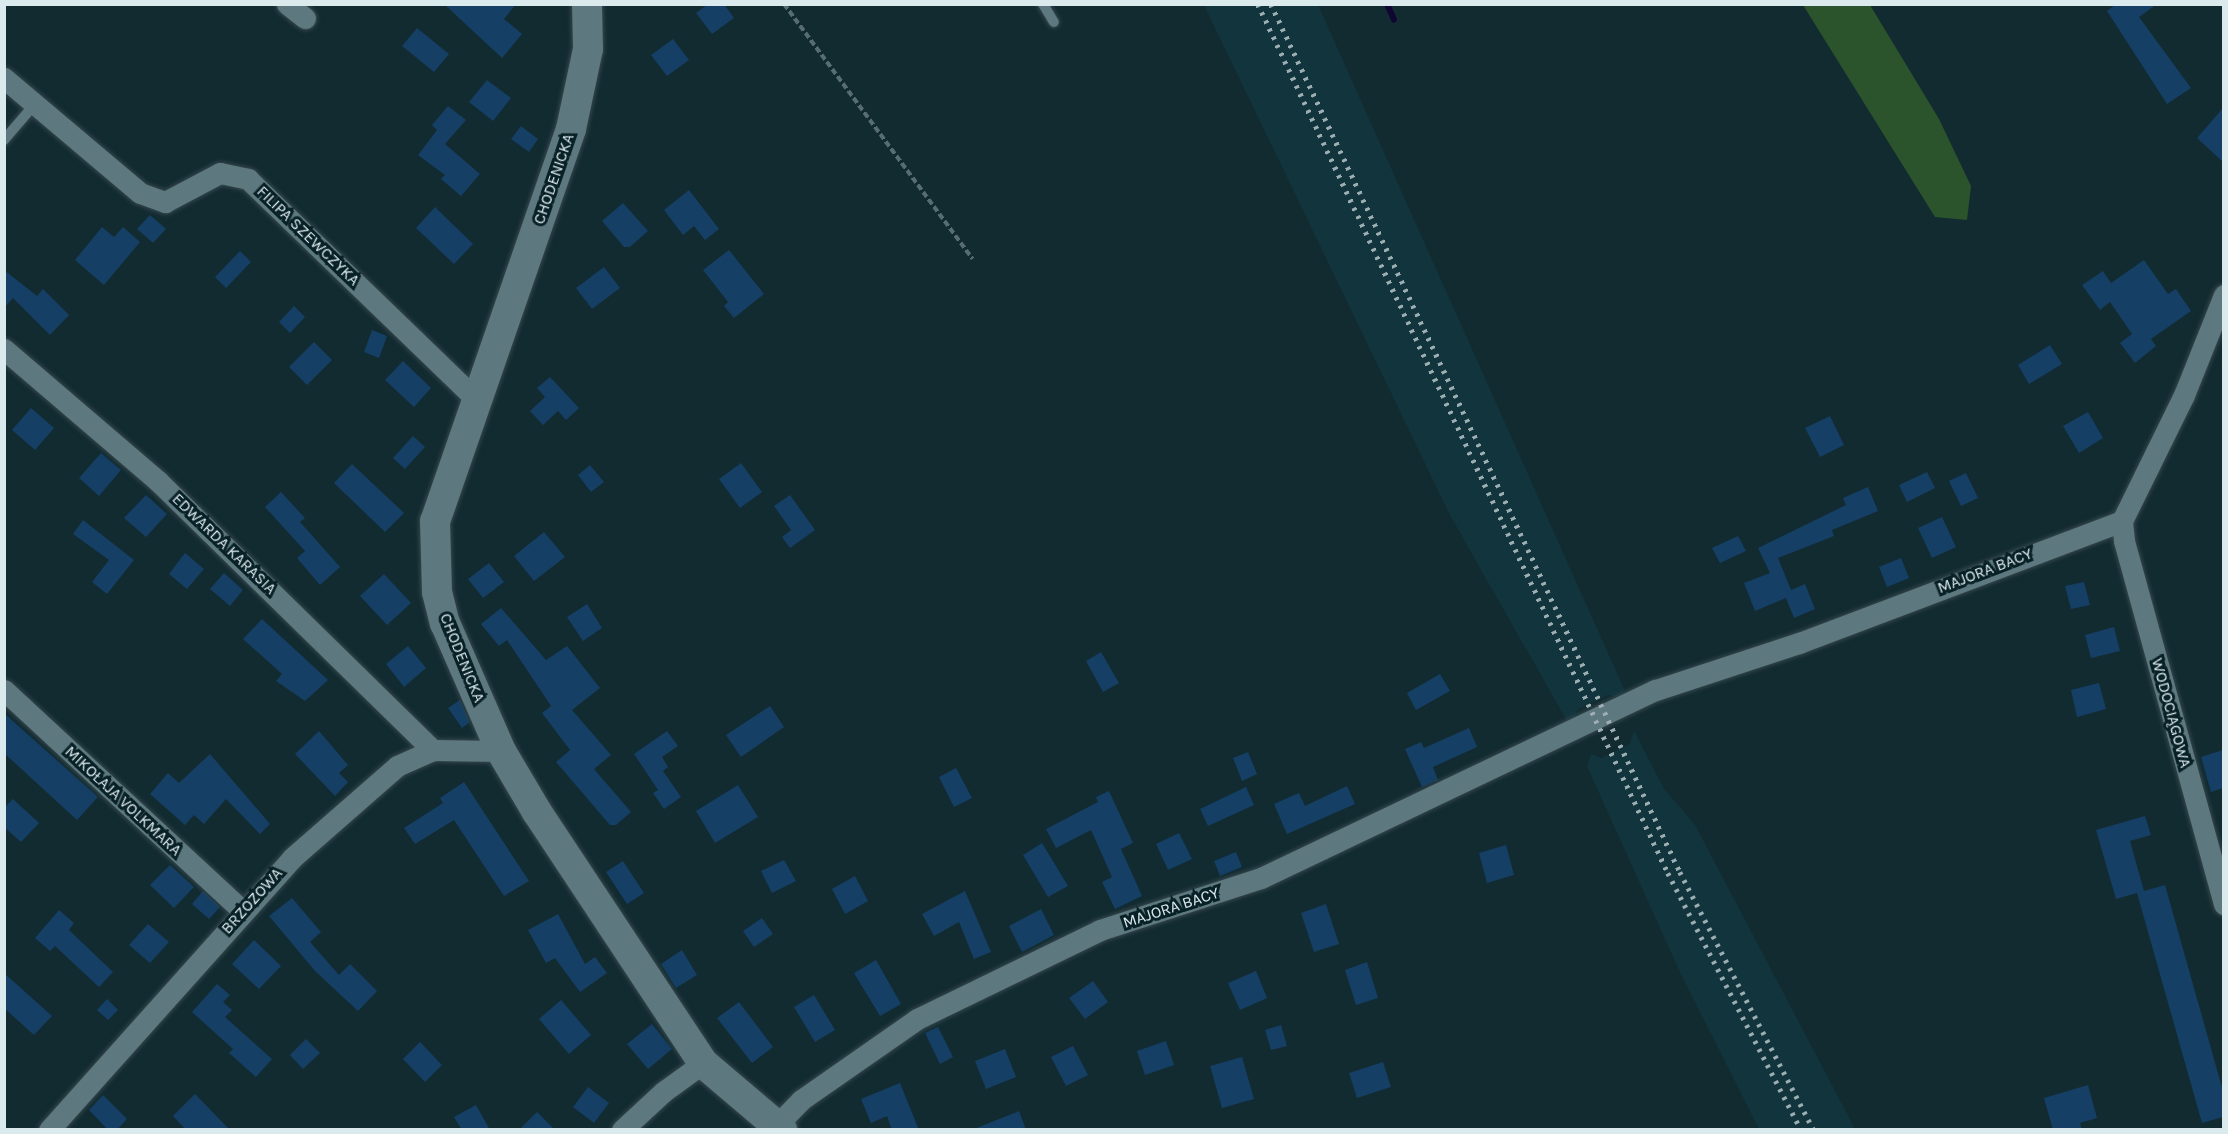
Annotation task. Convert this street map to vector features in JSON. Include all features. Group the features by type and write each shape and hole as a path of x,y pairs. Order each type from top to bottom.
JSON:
{"street":[{"path":"287,4 305,18"},
{"name":"CHODENICKA","path":"587,4 588,49 571,129 435,521 435,568 446,623 501,751 703,1063 779,1128"},
{"name":"FILIPA SZEWCZYKA","path":"4,78 148,196 165,202 220,173 248,179 477,400"},
{"path":"2122,521 2184,395 2223,296"},
{"name":"EDWARDA KARASIA","path":"4,349 158,481 433,750"},
{"name":"MAJORA BACY","path":"779,1128 801,1100 917,1020 1100,930 1261,878 1693,675 1799,643 2122,521"},
{"name":"WODOCIĄGOWA","path":"2122,521 2124,541 2223,904"},
{"name":"MIKOŁAJA VOLKMARA","path":"4,690 243,911"},
{"name":"BRZOZOWA","path":"49,1130 292,858 397,766 433,750 501,751"},
{"path":"622,1130 663,1092 703,1063"}],"lane":[{"path":"1043,4 1054,22"},
{"path":"4,140 35,104"}],"path":[{"path":"784,4 972,259"}],"shaded area":[{"path":"1204,5 1318,5 1628,698 1608,695 1578,709 1570,726 1450,515"},
{"path":"1634,731 1664,789 1695,825 1855,1129 1759,1129 1680,972 1587,766 1591,754 1601,758 1630,744"}],"green space":[{"path":"1803,5 1870,5 1939,119 1971,186 1967,220 1935,217"}],"building":[{"path":"444,4 516,4 504,19 522,34 502,58"},
{"path":"708,4 724,4 734,18 712,34 696,13"},
{"path":"2116,4 2157,4 2139,17 2191,88 2167,104 2107,11"},
{"path":"417,28 449,54 434,72 402,46"},
{"path":"673,39 689,60 667,76 651,55"},
{"path":"487,80 511,98 493,121 469,102"},
{"path":"448,106 466,120 445,144 480,174 461,196 441,179 445,175 418,155 437,130 432,125"},
{"path":"2223,108 2223,162 2197,138"},
{"path":"521,126 538,139 529,152 511,139"},
{"path":"689,190 719,229 705,240 694,226 683,235 664,210"},
{"path":"623,203 648,231 630,247 624,247 602,221"},
{"path":"435,207 473,244 454,264 416,228"},
{"path":"150,215 166,229 153,243 137,229"},
{"path":"102,227 114,237 123,227 140,242 104,285 75,260"},
{"path":"729,250 764,294 734,318 724,306 728,302 703,270"},
{"path":"240,251 251,262 226,288 215,277"},
{"path":"2144,260 2168,294 2176,289 2191,311 2151,339 2156,346 2135,363 2120,343 2132,334 2110,302 2100,310 2082,285 2103,271 2111,283"},
{"path":"604,267 620,288 592,309 576,288"},
{"path":"4,270 37,296 43,289 69,315 50,335 13,298 4,308"},
{"path":"294,306 305,317 290,333 279,322"},
{"path":"372,330 387,336 379,358 364,352"},
{"path":"314,342 332,360 307,385 289,367"},
{"path":"2050,345 2062,364 2029,384 2018,365"},
{"path":"403,361 431,388 414,407 385,380"},
{"path":"550,377 579,408 566,420 558,411 543,425 530,411 545,397 537,388"},
{"path":"31,408 54,428 35,450 12,430"},
{"path":"2088,412 2103,438 2079,453 2063,426"},
{"path":"1830,416 1844,445 1820,457 1805,428"},
{"path":"413,436 425,447 405,469 393,458"},
{"path":"101,453 121,470 99,496 79,478"},
{"path":"741,463 762,492 740,508 719,479"},
{"path":"352,464 404,513 385,532 334,483"},
{"path":"590,465 604,482 591,492 578,475"},
{"path":"1927,472 1935,488 1907,502 1899,485"},
{"path":"1966,473 1978,498 1961,506 1949,481"},
{"path":"1868,487 1878,511 1832,530 1834,536 1778,558 1791,590 1805,584 1815,609 1794,618 1786,598 1755,611 1744,583 1770,573 1758,548 1846,505 1843,498"},
{"path":"281,492 305,518 300,522 340,567 320,585 297,558 305,551 265,507"},
{"path":"146,495 167,514 146,537 124,518"},
{"path":"790,495 815,530 790,548 782,537 791,530 774,506"},
{"path":"1942,517 1956,547 1932,558 1918,528"},
{"path":"83,520 134,560 107,594 92,582 109,560 73,534"},
{"path":"544,532 565,557 534,581 514,556"},
{"path":"1738,536 1746,551 1720,563 1712,548"},
{"path":"185,553 204,569 187,589 169,574"},
{"path":"1901,558 1909,578 1887,587 1879,567"},
{"path":"489,563 504,582 483,598 468,579"},
{"path":"224,573 243,590 230,606 210,589"},
{"path":"384,574 411,603 387,625 360,596"},
{"path":"2084,582 2090,605 2071,609 2065,586"},
{"path":"587,604 602,628 583,641 567,617"},
{"path":"501,608 546,660 567,646 600,688 572,710 611,755 594,769 631,812 616,825 610,825 556,762 570,750 542,713 551,706 507,640 499,646 481,624"},
{"path":"262,619 328,680 305,701 276,681 282,674 243,639"},
{"path":"2114,627 2120,651 2091,658 2085,635"},
{"path":"408,646 426,668 404,687 386,664"},
{"path":"1101,652 1119,683 1103,692 1086,661"},
{"path":"1440,674 1450,691 1416,710 1407,693"},
{"path":"2099,683 2106,709 2077,717 2071,690"},
{"path":"460,700 470,722 462,728 448,708"},
{"path":"770,706 784,727 741,757 726,735"},
{"path":"4,713 98,797 77,820 4,753"},
{"path":"1469,728 1477,747 1433,767 1438,780 1422,787 1405,749 1421,742 1424,748"},
{"path":"319,731 348,765 339,773 348,782 335,796 295,754"},
{"path":"667,731 678,746 662,757 668,767 663,771 681,797 664,809 653,793 658,790 634,754"},
{"path":"2223,750 2223,788 2211,792 2201,757"},
{"path":"1248,752 1257,774 1242,781 1233,758"},
{"path":"210,754 270,824 260,834 226,799 204,824 194,815 185,825 150,794 168,773 179,783"},
{"path":"956,768 972,798 954,807 939,777"},
{"path":"464,782 529,881 504,896 454,820 415,844 404,828 443,803 440,798"},
{"path":"738,785 758,817 715,843 696,811"},
{"path":"1347,786 1355,804 1287,834 1274,804 1299,793 1305,806"},
{"path":"1246,787 1254,805 1208,826 1200,809"},
{"path":"1109,791 1133,843 1121,849 1142,896 1115,909 1102,882 1112,877 1091,830 1056,848 1046,829 1098,802 1096,797"},
{"path":"13,799 39,823 21,842 4,827 4,808"},
{"path":"2145,816 2151,835 2130,841 2144,891 2165,885 2223,1091 2223,1117 2202,1123 2137,893 2116,899 2096,830"},
{"path":"1179,833 1192,859 1168,870 1156,844"},
{"path":"1042,843 1068,886 1048,897 1023,855"},
{"path":"1506,845 1514,875 1487,883 1479,853"},
{"path":"1236,852 1242,867 1220,876 1214,861"},
{"path":"784,860 796,881 772,893 761,871"},
{"path":"623,861 644,893 627,904 606,872"},
{"path":"170,865 194,887 174,908 150,885"},
{"path":"855,876 868,901 845,914 832,889"},
{"path":"203,891 220,907 209,919 192,904"},
{"path":"965,891 991,952 974,959 959,922 934,936 922,914"},
{"path":"292,898 321,932 310,942 339,975 350,964 377,991 358,1011 315,971 269,916"},
{"path":"1326,904 1339,944 1314,952 1301,913"},
{"path":"1041,909 1054,935 1022,952 1009,926"},
{"path":"59,910 74,923 69,930 113,972 99,987 55,946 50,951 35,938"},
{"path":"558,914 585,964 595,957 607,973 580,992 555,958 546,963 528,930"},
{"path":"762,918 773,934 754,947 743,931"},
{"path":"148,924 169,942 150,963 129,945"},
{"path":"254,940 281,966 259,989 232,964"},
{"path":"682,950 697,975 676,988 661,964"},
{"path":"876,960 901,1004 880,1016 854,973"},
{"path":"1367,962 1378,998 1356,1005 1345,970"},
{"path":"1256,971 1267,998 1240,1010 1228,983"},
{"path":"4,973 52,1016 34,1035 4,1008"},
{"path":"1093,981 1108,1002 1085,1019 1069,998"},
{"path":"217,984 230,995 223,1002 232,1010 225,1017 272,1059 256,1077 229,1053 233,1049 192,1012"},
{"path":"814,995 835,1030 815,1042 794,1007"},
{"path":"107,999 118,1010 108,1020 97,1010"},
{"path":"561,1000 591,1035 569,1054 539,1019"},
{"path":"739,1002 773,1047 752,1063 717,1018"},
{"path":"652,1024 672,1049 648,1069 627,1044"},
{"path":"1281,1025 1287,1046 1271,1050 1265,1030"},
{"path":"938,1027 953,1057 940,1064 925,1033"},
{"path":"306,1039 320,1053 303,1069 290,1055"},
{"path":"1166,1041 1174,1065 1145,1075 1137,1051"},
{"path":"420,1042 442,1065 425,1082 403,1059"},
{"path":"1073,1046 1088,1075 1066,1086 1051,1057"},
{"path":"1005,1049 1016,1077 986,1089 975,1061"},
{"path":"1242,1057 1254,1099 1222,1108 1210,1066"},
{"path":"1383,1062 1391,1087 1357,1098 1349,1073"},
{"path":"900,1083 919,1130 892,1130 887,1116 871,1123 861,1099"},
{"path":"2088,1085 2097,1118 2080,1123 2082,1130 2053,1130 2044,1098"},
{"path":"588,1087 609,1103 594,1123 573,1107"},
{"path":"195,1094 230,1130 186,1130 173,1116"},
{"path":"103,1095 127,1119 117,1130 108,1130 89,1110"},
{"path":"476,1105 490,1130 462,1130 454,1117"},
{"path":"1019,1111 1026,1130 974,1129"},
{"path":"537,1112 555,1130 519,1130"}],"waterway":[{"path":"1387,4 1394,20"}],"railway":[{"path":"1258,4 1668,873 1801,1130"},
{"path":"1271,4 1680,872 1814,1130"}]}
